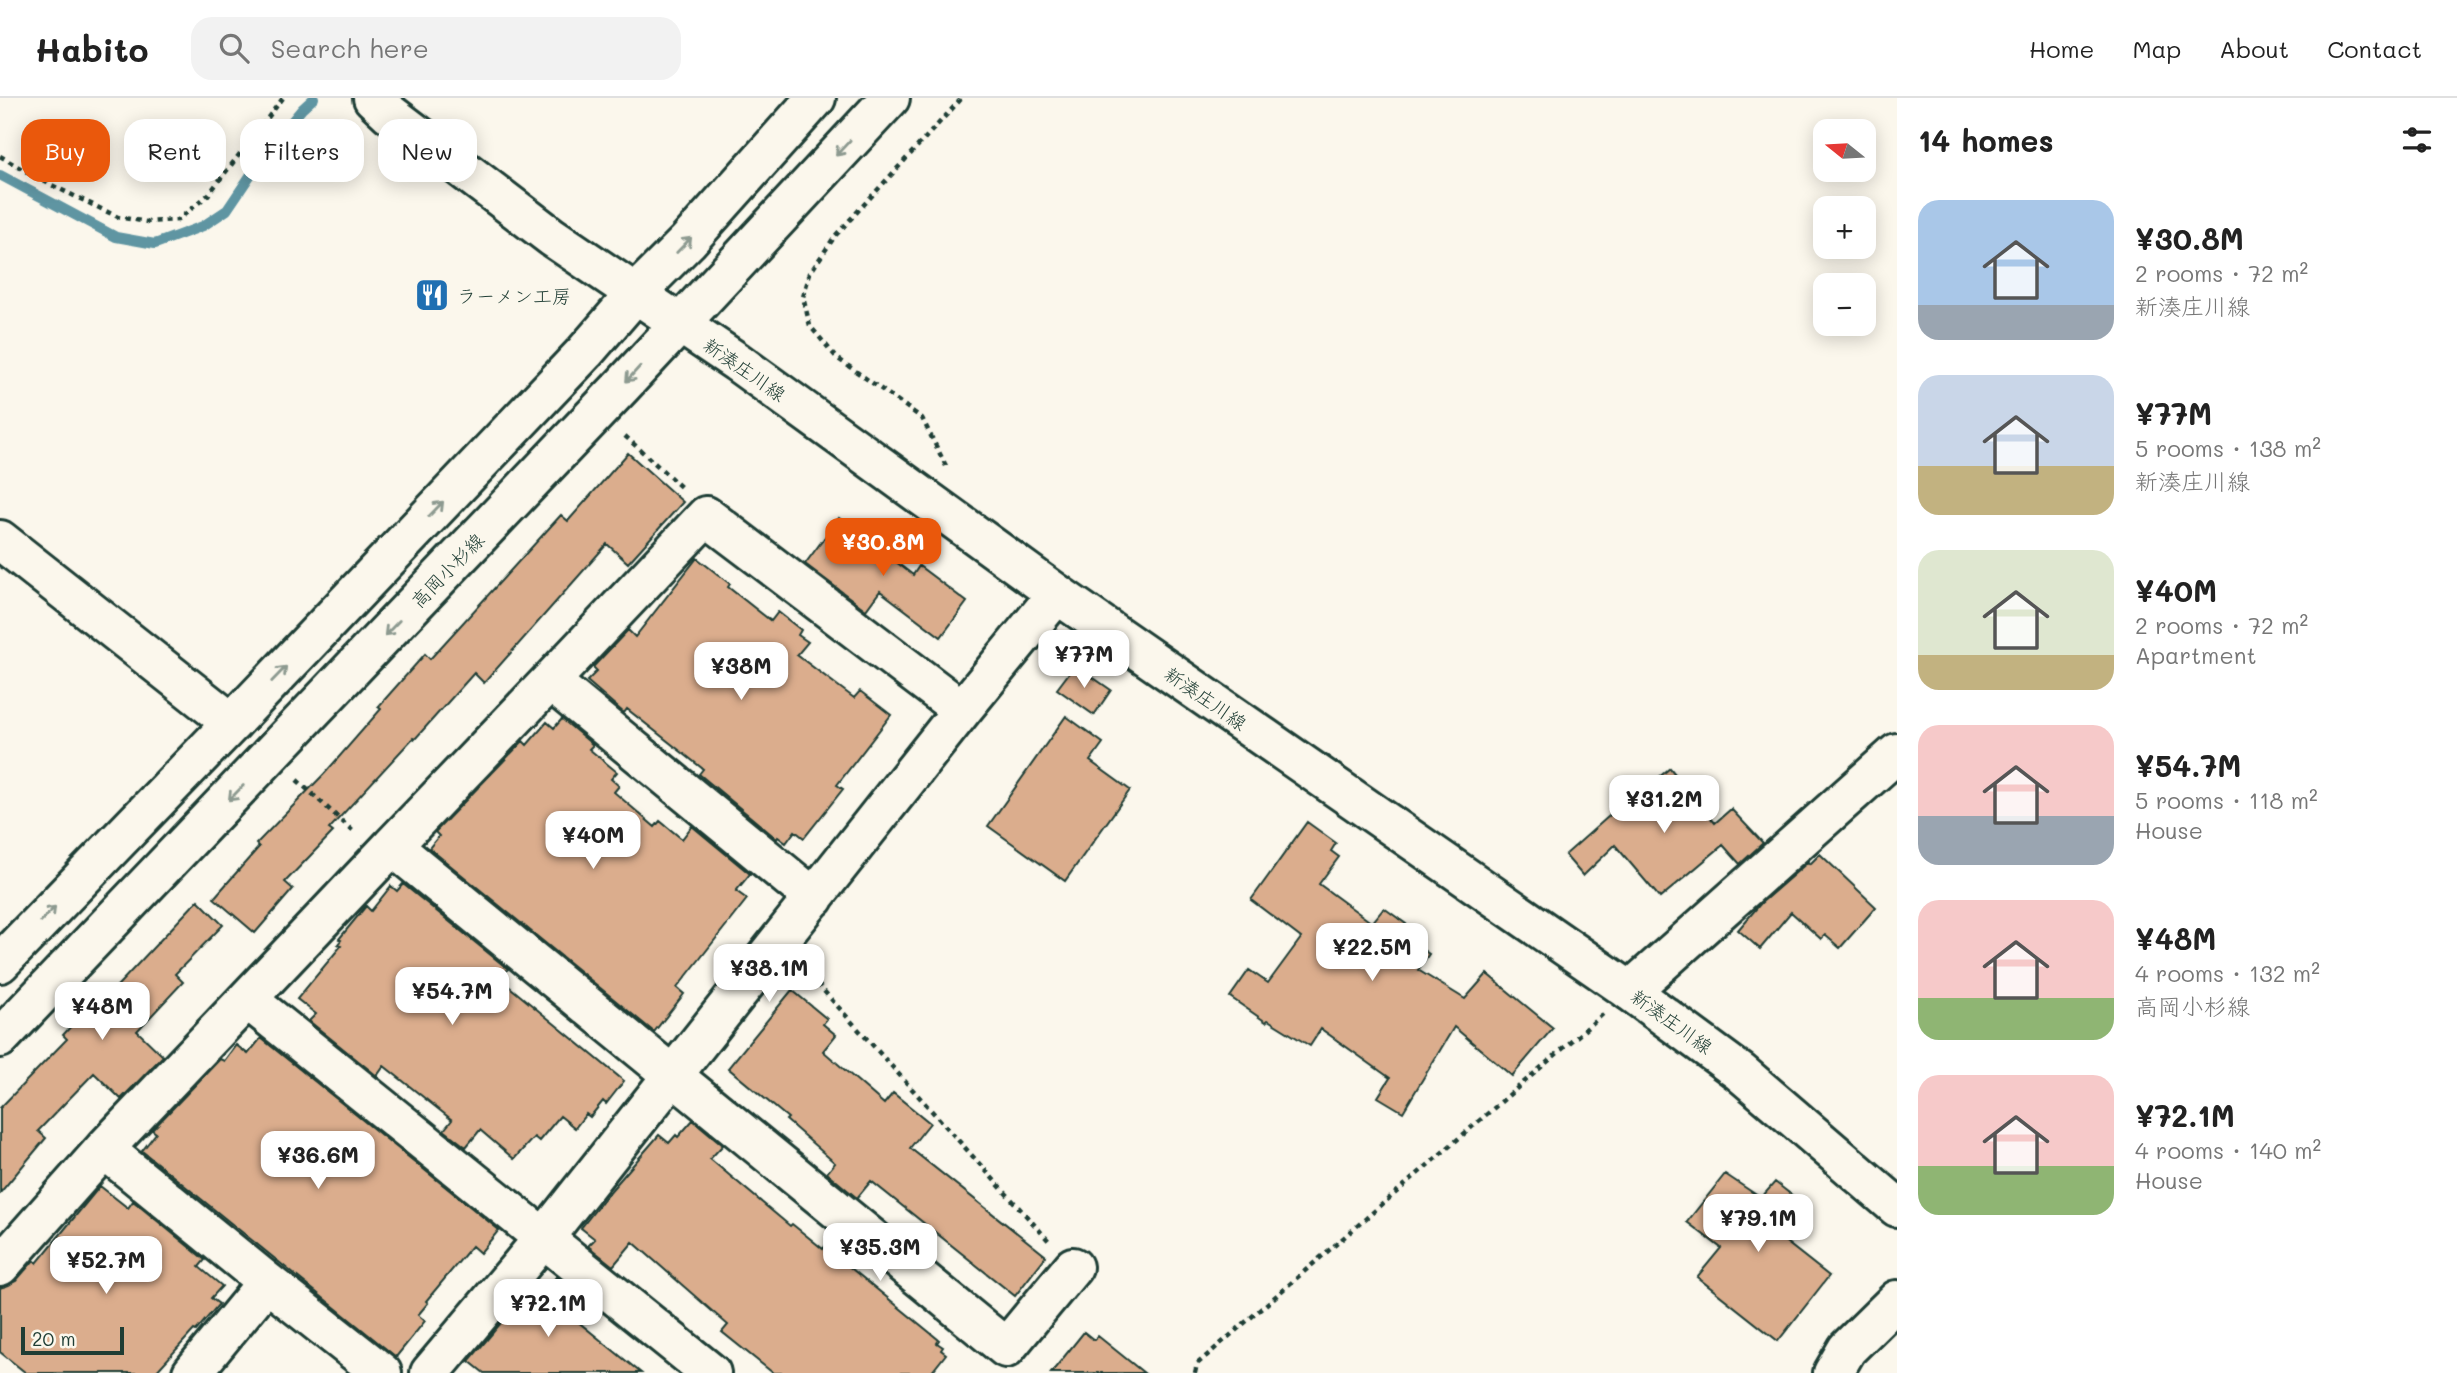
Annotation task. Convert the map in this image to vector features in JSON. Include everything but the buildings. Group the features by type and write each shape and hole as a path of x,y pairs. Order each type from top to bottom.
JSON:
{"street":[{"name":"新湊庄川線","path":"373,98 552,237 737,362 1057,594 1630,991 1741,1072 1897,1207"},
{"path":"0,963 585,352 816,98"},
{"name":"高岡小杉線","path":"0,1038 172,861 890,98"},
{"path":"0,1266 104,1149 706,516 962,710"},
{"path":"0,540 232,723"},
{"path":"430,1373 543,1239 1057,594"},
{"path":"550,681 814,898"},
{"path":"1630,991 1897,753"},
{"path":"392,846 673,1077 997,1361 1073,1268"},
{"path":"247,999 710,1373"},
{"path":"104,1149 382,1373"},
{"path":"192,1373 267,1282"},
{"path":"1833,1373 1847,1349 1897,1300"}],"path":[{"path":"0,156 39,179 118,218 147,222 178,220 208,195 283,98"},
{"path":"950,473 922,418 837,358 810,326 803,298 810,273 835,236 962,98"},
{"path":"622,434 698,503 706,516"},
{"path":"291,775 373,849 392,846"},
{"path":"780,942 1073,1268"},
{"path":"1195,1373 1197,1364 1630,991"}],"waterway":[{"path":"0,175 116,237 155,244 203,226 227,210 266,152 314,98"}],"place":[{"name":"ラーメン工房","path":"432,295"}]}
